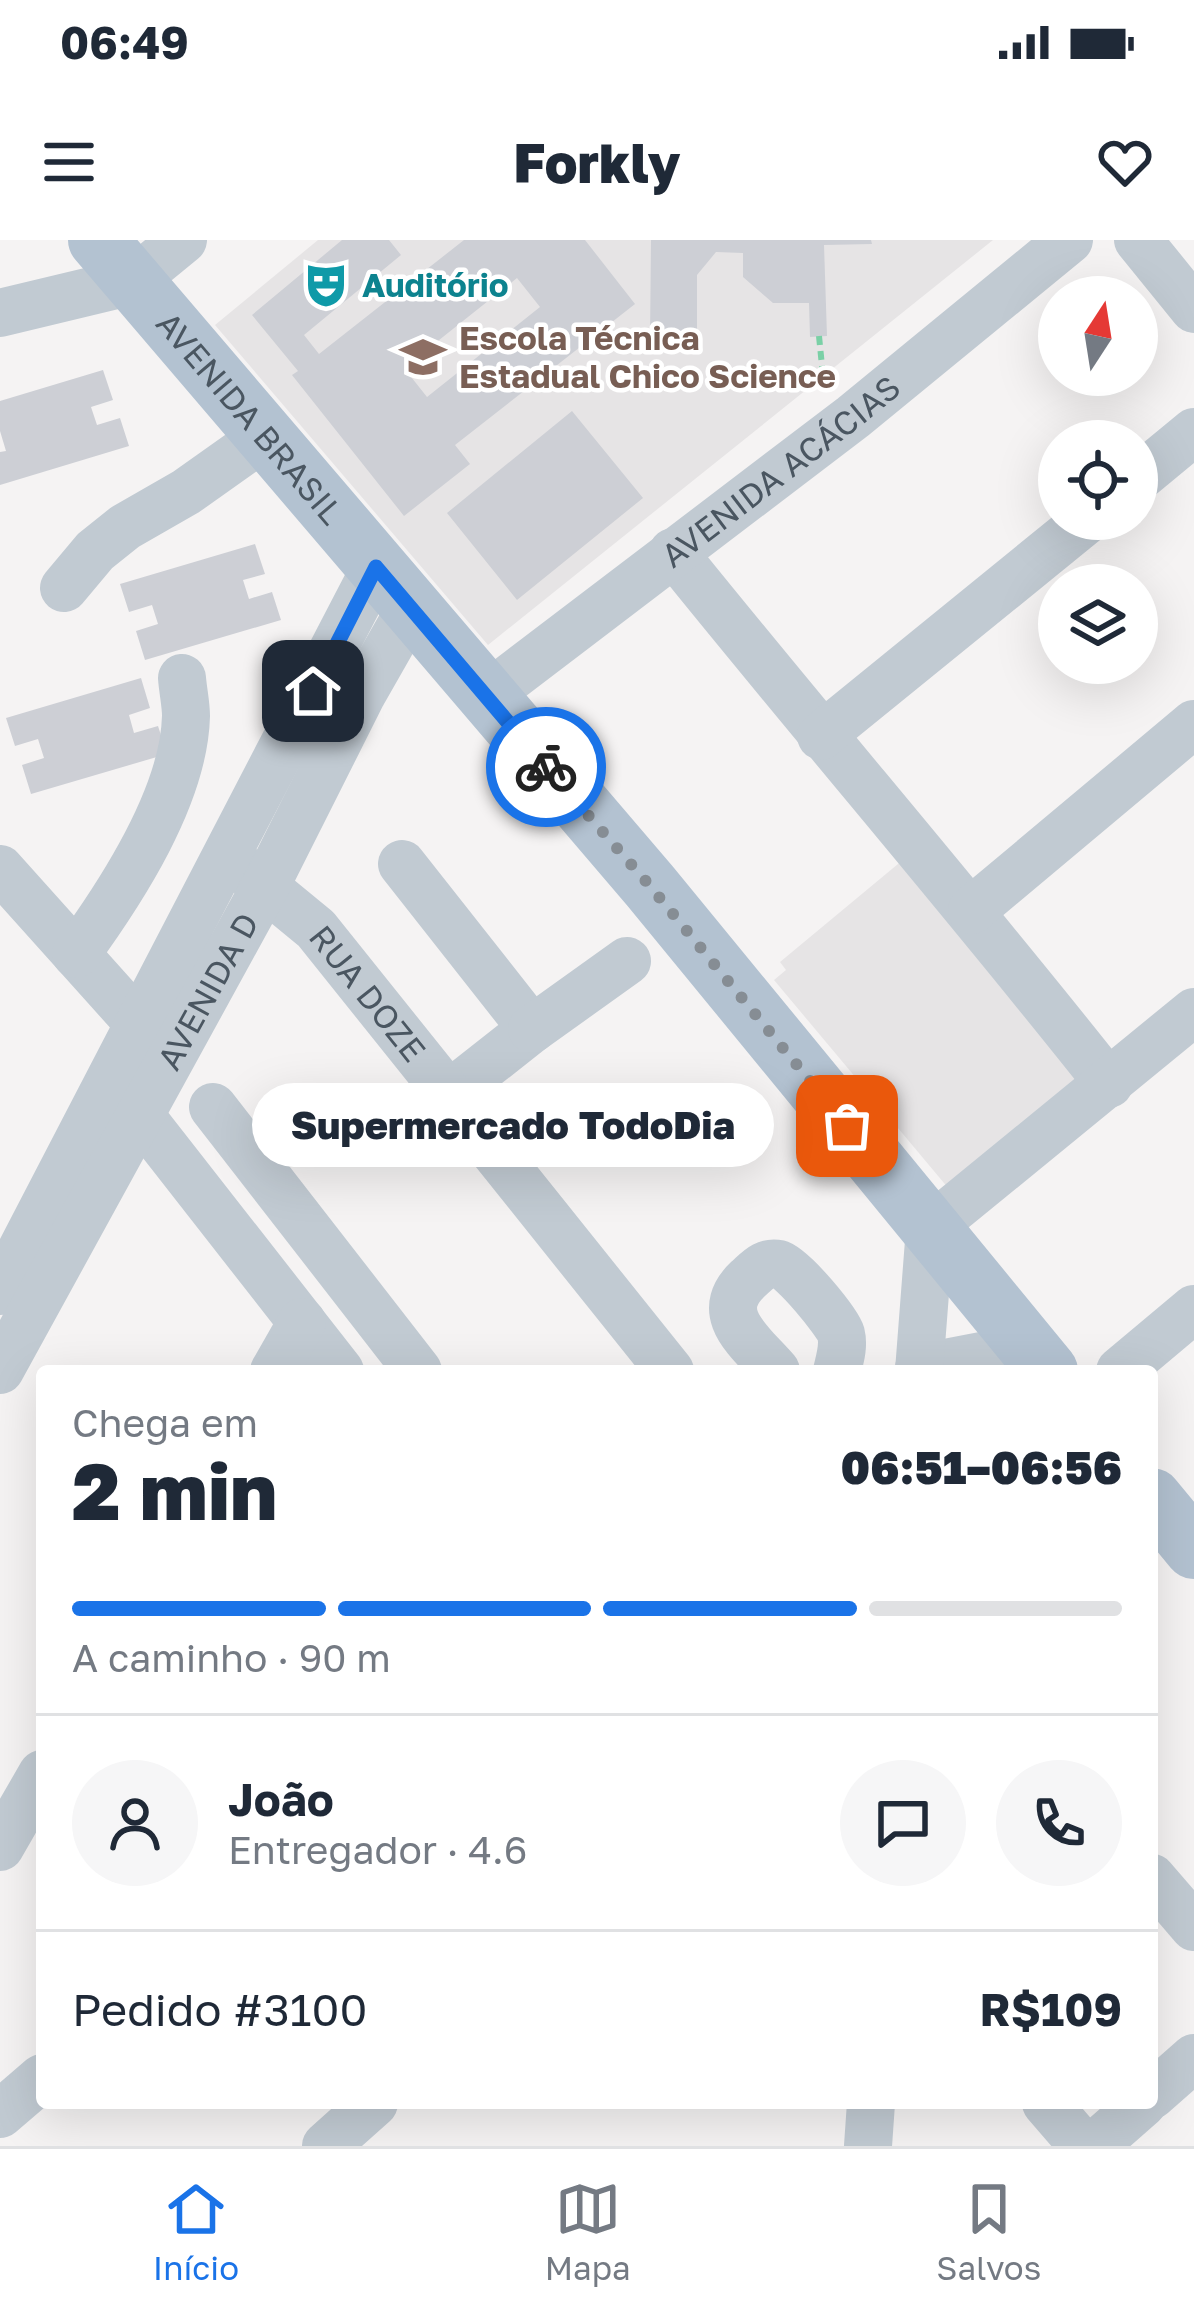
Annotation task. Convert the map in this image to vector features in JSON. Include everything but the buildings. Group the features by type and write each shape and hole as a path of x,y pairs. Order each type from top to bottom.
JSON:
{"main road":[{"name":"AVENIDA BRASIL","path":"115,261 650,886 1038,1359"},
{"path":"1158,1505 1194,1550"}],"street":[{"path":"0,314 115,261 183,240"},
{"name":"AVENIDA ACÁCIAS","path":"485,697 853,417 1069,240"},
{"path":"1138,240 1194,309"},
{"path":"1158,462 1194,433"},
{"path":"64,588 95,551 125,527 186,492 265,436"},
{"path":"821,736 1062,540"},
{"path":"673,552 821,736 972,910 1109,1084"},
{"name":"AVENIDA D","path":"4,1274 228,856 394,587"},
{"name":"AVENIDA D","path":"0,1370 265,887 362,694 394,587"},
{"path":"76,954 120,893 160,809 178,759 186,716 182,678"},
{"path":"972,910 1194,724"},
{"name":"RUA DOZE","path":"228,856 316,929 665,1365"},
{"path":"402,864 532,1029"},
{"path":"0,869 139,1024"},
{"path":"448,1095 628,961"},
{"path":"919,1365 930,1228 1194,1012"},
{"path":"213,1107 413,1365"},
{"path":"140,1114 335,1365"},
{"path":"771,1365 735,1323 731,1307 734,1292 764,1264 776,1263 788,1268 838,1326 842,1340 838,1365"},
{"path":"1127,1365 1194,1309"},
{"path":"277,1365 302,1322"},
{"path":"973,1365 1038,1359"},
{"path":"0,1847 36,1784"},
{"path":"1158,1885 1194,1928"},
{"path":"1158,2090 1194,2058"},
{"path":"0,2114 36,2083"},
{"path":"326,2146 367,2109"},
{"path":"868,2146 871,2109"},
{"path":"1051,2109 1083,2146"},
{"path":"1094,2146 1136,2109"}],"path":[{"path":"818,336 823,376 853,417"}],"shaded area":[{"path":"318,240 993,240 488,645 215,325"},
{"path":"904,859 1085,1076 949,1189 774,980 786,970 780,962"}],"way so far":[{"path":"546,767 847,1126"}],"place":[{"name":"Auditório","path":"326,285"},
{"name":"Escola Técnica Estadual Chico Science","path":"423,357"},
{"name":"Supermercado TodoDia","path":"847,1126"}],"route":[{"path":"313,691 376,567 546,767"}]}
